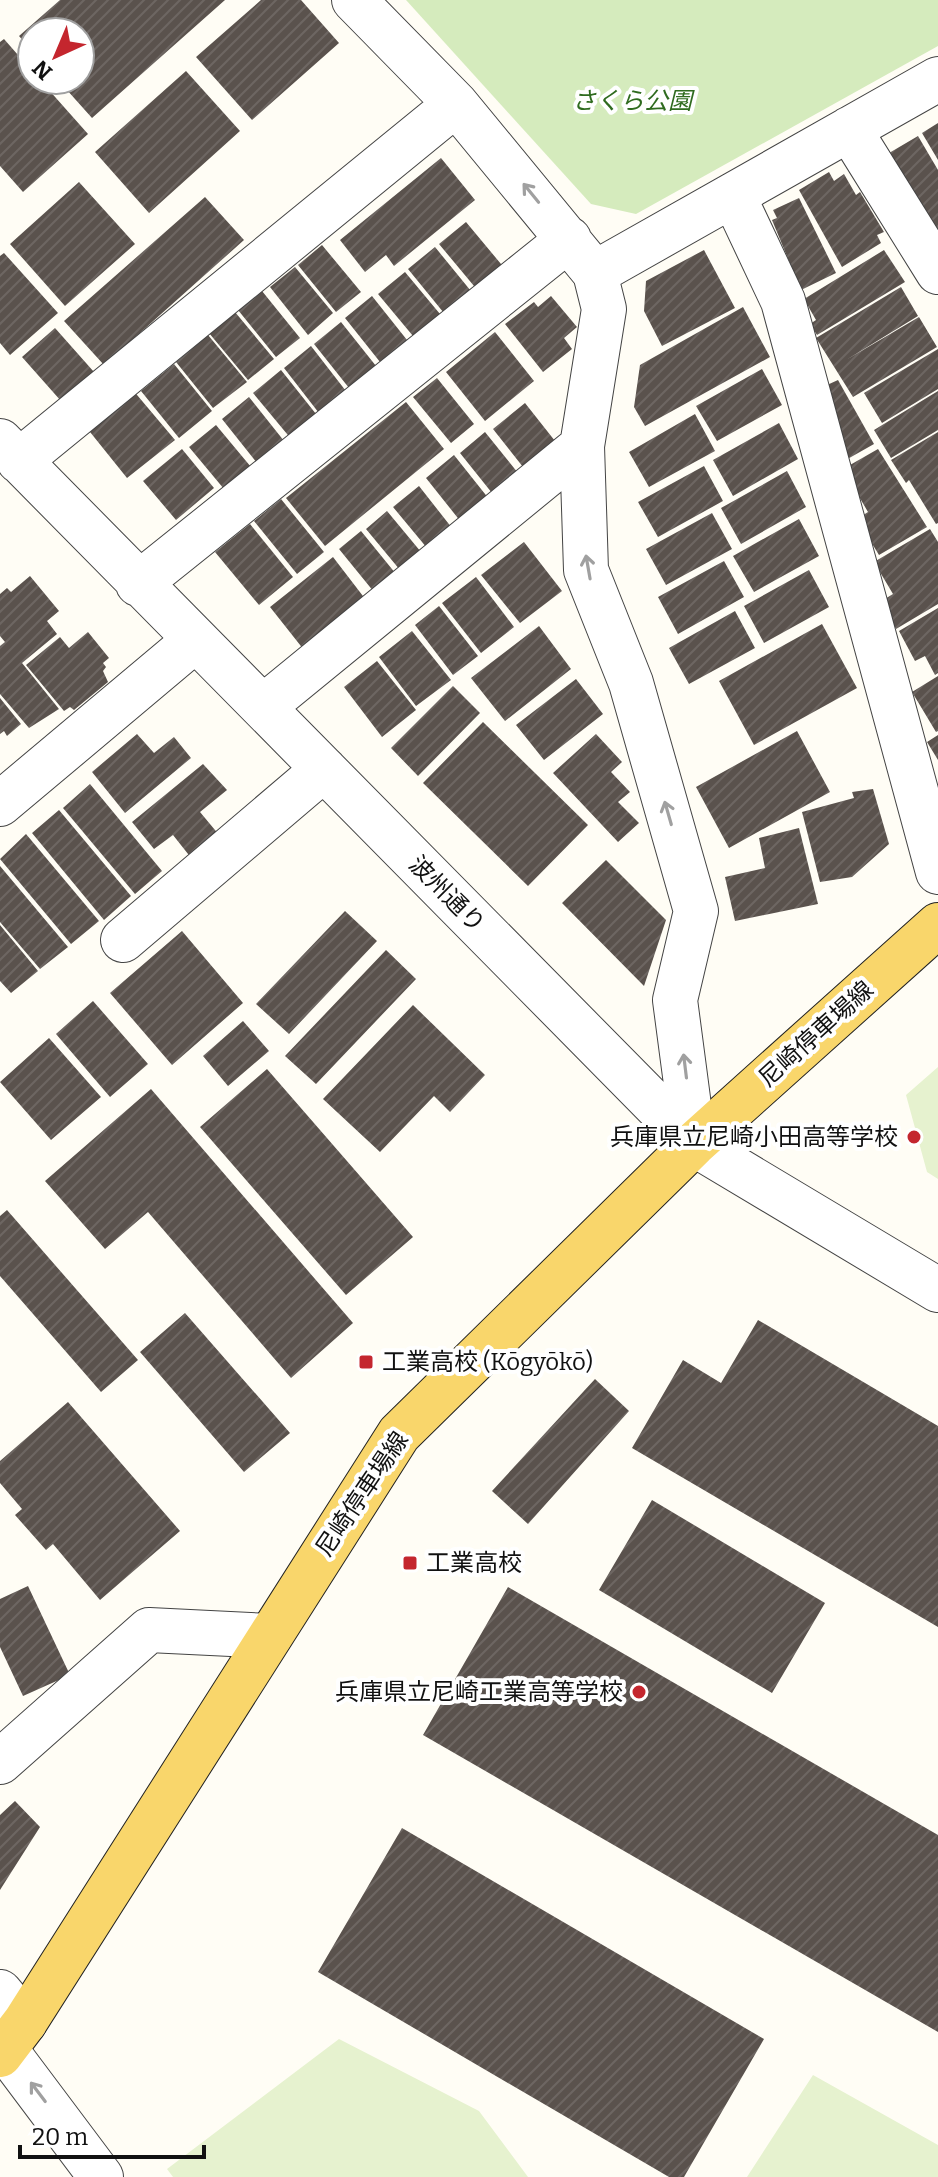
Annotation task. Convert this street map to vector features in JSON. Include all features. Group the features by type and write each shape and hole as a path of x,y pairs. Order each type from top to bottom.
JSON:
{"main road":[{"name":"尼崎停車場線","path":"7,2029 270,1636 399,1434 694,1144 938,925"}],"street":[{"path":"354,0 456,104 582,256 604,309 582,446 586,570 631,683 696,911 675,1000 694,1144"},
{"path":"138,584 582,256 733,195 938,79"},
{"path":"10,451 456,104"},
{"path":"849,129 938,272"},
{"path":"733,195 783,301 938,872"},
{"path":"263,707 582,446"},
{"name":"波州通り","path":"10,451 194,641 263,707 694,1144 938,1290"},
{"path":"0,804 194,641"},
{"path":"123,940 324,769"},
{"path":"0,1762 149,1630 270,1636"},
{"path":"7,2029 101,2177"}],"green space":[{"name":"さくら公園","path":"406,0 938,0 938,46 636,214 591,204"},
{"path":"938,1067 938,1179 927,1172 906,1095"},
{"path":"339,2039 479,2111 528,2177 173,2177 167,2169"},
{"path":"813,2075 938,2145 938,2177 747,2177"}],"building":[{"path":"60,0 225,0 92,118 72,96 96,96 96,16 42,16"},
{"path":"261,0 301,0 339,43 252,120 196,57"},
{"path":"4,39 16,53 16,96 54,96 88,134 23,192 0,166 0,42"},
{"path":"186,71 240,131 149,213 95,152"},
{"path":"938,123 938,160 922,133"},
{"path":"918,136 938,170 938,247 884,156"},
{"path":"441,158 475,200 394,266 386,255 365,272 340,240"},
{"path":"829,172 834,181 844,174 856,195 860,192 884,232 877,235 881,243 842,267 799,190"},
{"path":"79,182 135,244 65,306 10,244"},
{"path":"205,197 244,240 104,365 64,321"},
{"path":"799,198 836,273 801,290 772,220 777,218 773,210"},
{"path":"466,222 506,270 479,292 439,244"},
{"path":"322,245 361,292 336,312 298,265"},
{"path":"435,247 475,296 448,318 408,269"},
{"path":"704,250 735,308 662,346 644,311 646,281"},
{"path":"884,250 905,282 817,335 810,324 816,320 804,299"},
{"path":"4,253 58,313 10,355 0,343 0,256"},
{"path":"295,267 333,313 308,335 270,287"},
{"path":"405,272 445,320 418,342 378,294"},
{"path":"901,287 918,316 846,360 919,317 937,347 853,397 816,338"},
{"path":"262,291 300,338 276,357 238,310"},
{"path":"372,296 411,345 384,367 345,318"},
{"path":"551,296 577,327 564,338 572,349 543,372 505,324 534,302 538,307"},
{"path":"743,307 770,357 645,426 634,407 640,365"},
{"path":"235,312 274,359 248,380 209,333"},
{"path":"341,322 380,371 353,393 314,344"},
{"path":"55,328 94,372 61,401 22,357"},
{"path":"495,332 534,381 485,421 446,372"},
{"path":"208,335 247,382 213,408 176,362"},
{"path":"311,346 349,395 322,417 284,368"},
{"path":"938,349 938,389 882,423 864,393"},
{"path":"174,364 212,411 179,438 141,391"},
{"path":"762,369 782,405 717,441 696,406"},
{"path":"281,370 320,419 292,440 253,393"},
{"path":"437,378 474,424 451,443 413,397"},
{"path":"838,380 874,444 844,461 827,385"},
{"path":"132,389 175,440 127,478 86,427"},
{"path":"938,391 938,430 891,458 874,430"},
{"path":"249,397 288,446 261,468 222,419"},
{"path":"406,402 444,449 325,546 286,498"},
{"path":"525,403 555,441 523,467 493,429"},
{"path":"695,414 715,451 649,487 629,452"},
{"path":"779,423 798,459 733,496 713,460"},
{"path":"216,425 256,473 229,495 189,447"},
{"path":"485,432 518,473 492,493 460,453"},
{"path":"938,432 936,524 909,480 906,483 891,460"},
{"path":"182,449 214,488 176,520 143,481"},
{"path":"878,449 927,527 879,555 857,519 868,512 843,469"},
{"path":"454,455 489,499 461,522 426,478"},
{"path":"704,466 723,501 658,537 638,502"},
{"path":"787,471 806,507 741,544 721,508"},
{"path":"419,486 452,528 427,548 393,507"},
{"path":"281,499 324,552 297,574 254,521"},
{"path":"387,511 421,552 400,570 366,529"},
{"path":"712,513 732,549 666,585 646,549"},
{"path":"799,519 819,556 754,592 733,556"},
{"path":"250,524 293,577 259,605 215,552"},
{"path":"930,529 938,542 938,604 896,629 880,602 893,594 874,562"},
{"path":"361,531 396,574 374,592 339,549"},
{"path":"524,542 562,591 520,623 481,575"},
{"path":"333,557 366,600 304,650 270,607"},
{"path":"724,561 744,597 678,634 658,597"},
{"path":"809,570 829,607 764,643 744,606"},
{"path":"30,576 59,611 47,621 57,634 22,663 59,709 29,728 0,694 0,646 5,642 0,636 0,594 7,588 11,592"},
{"path":"476,577 514,627 481,653 442,603"},
{"path":"439,606 478,656 453,675 415,625"},
{"path":"938,608 938,673 935,675 925,656 915,661 899,631"},
{"path":"735,611 755,648 689,684 669,648"},
{"path":"822,624 857,688 754,745 719,681"},
{"path":"539,626 571,669 505,721 471,678"},
{"path":"412,631 451,680 416,706 379,657"},
{"path":"88,632 109,658 103,663 108,682 74,710 70,707 64,711 26,665 60,637 69,648"},
{"path":"377,661 416,710 382,737 344,687"},
{"path":"938,676 938,731 936,732 912,692"},
{"path":"576,679 603,714 544,760 516,725"},
{"path":"453,686 480,713 418,776 391,748"},
{"path":"0,698 21,724 7,736 4,731 0,734"},
{"path":"483,722 588,825 528,886 423,783"},
{"path":"797,731 830,792 729,848 696,787"},
{"path":"137,734 154,753 174,737 191,758 125,813 92,772"},
{"path":"596,734 622,762 611,772 630,792 618,802 639,823 618,842 553,773"},
{"path":"938,735 938,760 927,742"},
{"path":"203,764 227,790 200,812 220,836 192,859 173,835 154,849 132,822"},
{"path":"90,784 162,871 135,894 63,808"},
{"path":"873,789 889,844 852,877 820,882 802,812 854,798 852,792"},
{"path":"59,810 131,896 104,920 32,833"},
{"path":"799,828 818,904 735,921 725,877 765,868 759,838"},
{"path":"26,834 99,921 71,944 0,859"},
{"path":"606,860 666,920 644,986 562,903"},
{"path":"0,866 68,947 40,969 0,922"},
{"path":"345,911 377,941 289,1034 256,1004"},
{"path":"0,925 38,971 11,993 0,981"},
{"path":"182,931 243,1003 172,1065 110,993"},
{"path":"386,950 416,979 316,1084 285,1056"},
{"path":"93,1001 148,1064 110,1097 56,1034"},
{"path":"413,1005 485,1075 450,1112 434,1096 380,1152 323,1099"},
{"path":"243,1021 269,1051 228,1086 203,1056"},
{"path":"49,1038 101,1097 51,1140 0,1082"},
{"path":"267,1069 413,1237 346,1295 200,1127"},
{"path":"151,1089 353,1323 291,1378 148,1212 105,1249 45,1181"},
{"path":"7,1210 138,1360 101,1392 0,1276 0,1216"},
{"path":"185,1313 290,1433 244,1472 140,1352"},
{"path":"758,1320 938,1426 938,1627 632,1448 683,1360 721,1383"},
{"path":"595,1379 629,1411 528,1524 492,1491"},
{"path":"68,1402 180,1531 100,1600 53,1544 46,1550 15,1515 22,1509 0,1483 0,1461"},
{"path":"652,1500 825,1603 772,1693 599,1590"},
{"path":"28,1586 70,1675 23,1696 0,1647 0,1599"},
{"path":"508,1587 938,1835 938,2032 423,1735"},
{"path":"15,1801 40,1827 0,1890 0,1815"},
{"path":"402,1828 764,2039 684,2177 669,2177 318,1972"}],"place":[{"name":"兵庫県立尼崎小田高等学校","path":"914,1137"},
{"name":"工業高校 (Kōgyōkō)","path":"366,1362"},
{"name":"工業高校","path":"410,1563"},
{"name":"兵庫県立尼崎工業高等学校","path":"639,1692"}]}
